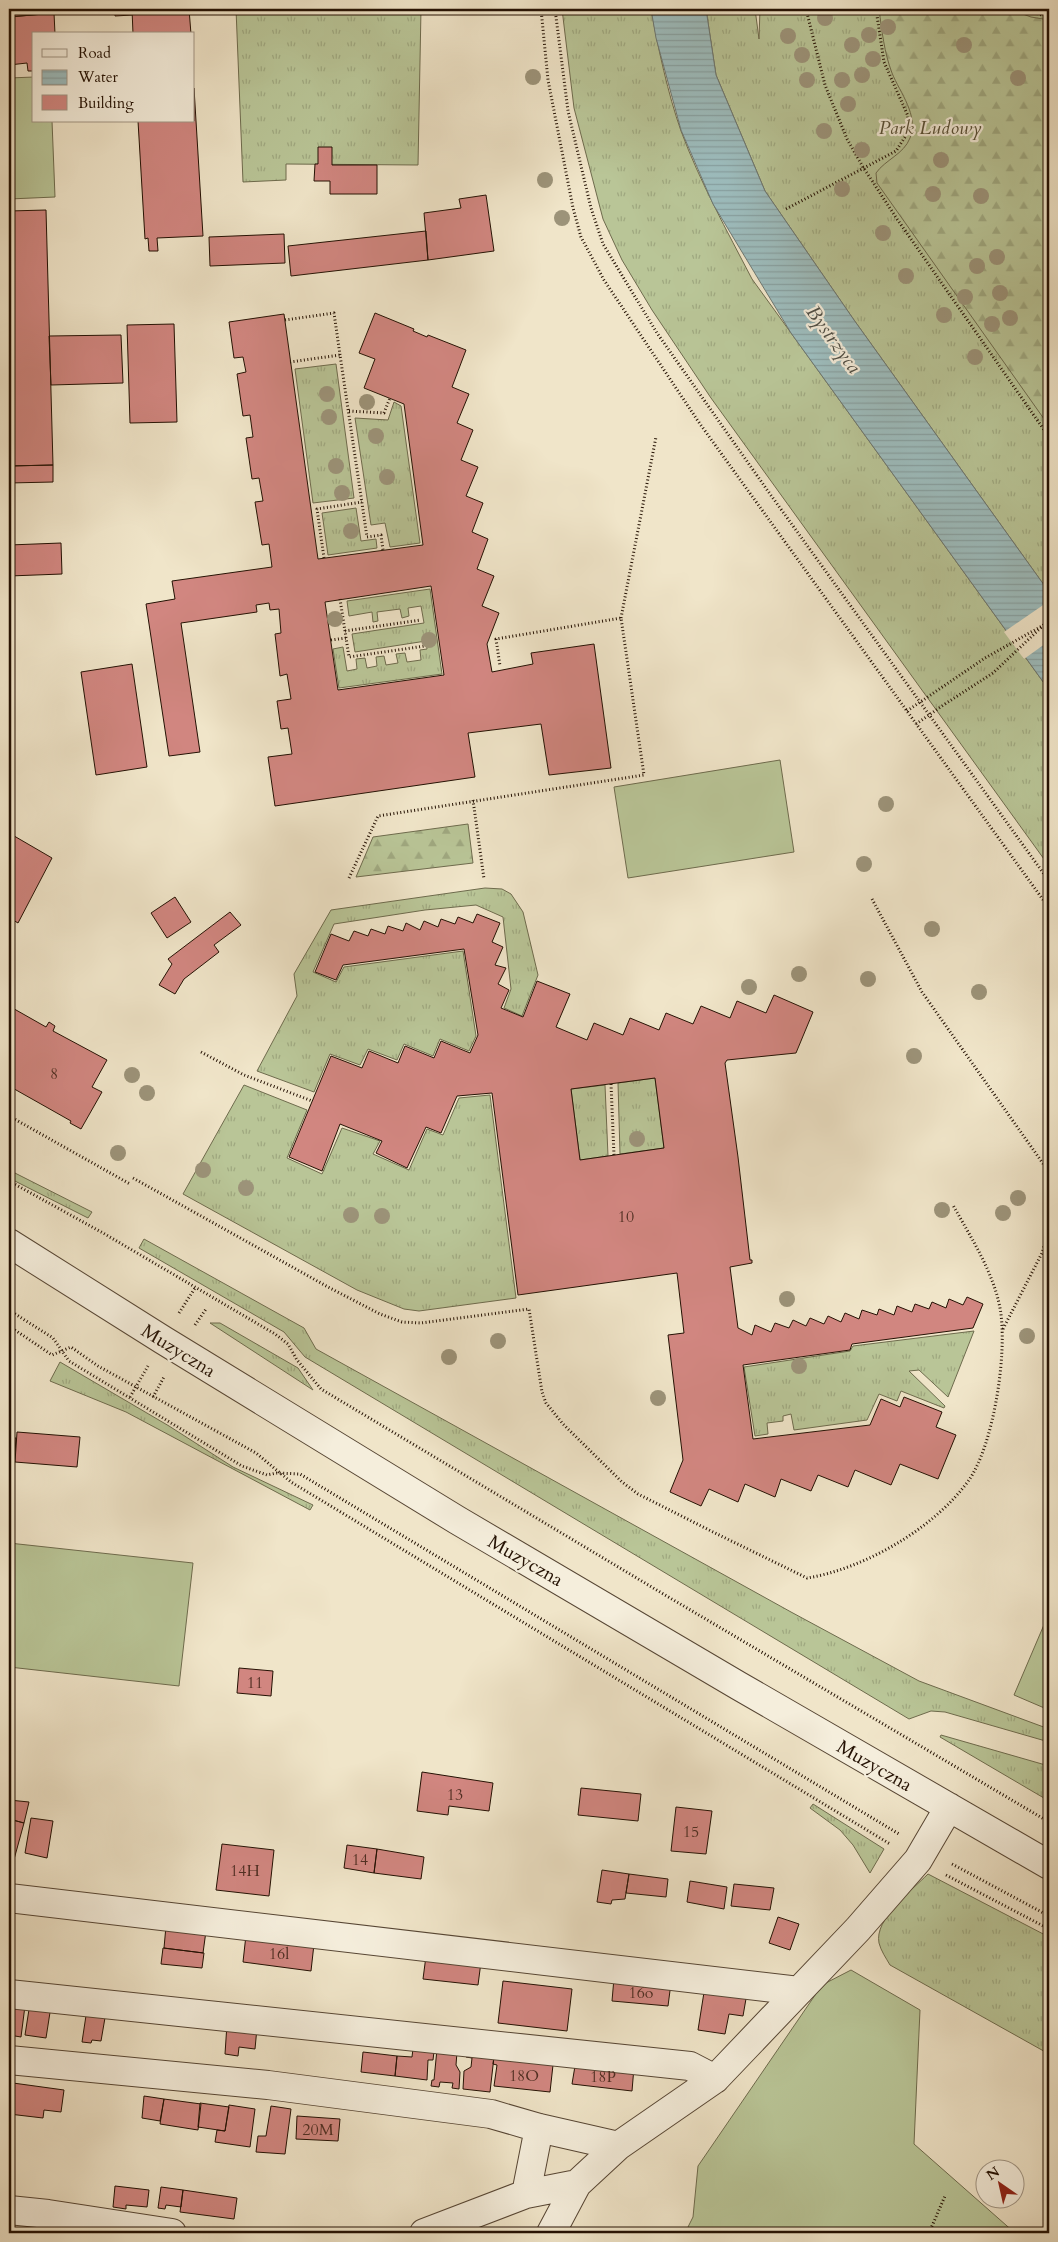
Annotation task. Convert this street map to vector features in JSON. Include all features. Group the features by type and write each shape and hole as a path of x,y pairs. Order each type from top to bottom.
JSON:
{"street":[{"name":"Muzyczna","path":"9,1243 163,1340 457,1520 1049,1865"},
{"path":"551,2233 577,2184 618,2146 715,2079 858,1929 921,1854 948,1807"},
{"path":"9,1898 798,1991"},
{"path":"9,1994 690,2066 715,2079"},
{"path":"9,2060 268,2086 492,2114 539,2128 618,2146"},
{"path":"526,2194 539,2128"},
{"path":"424,2233 526,2194 577,2184"},
{"path":"9,2210 172,2233"}],"path":[{"path":"541,9 548,80 555,121 581,237 622,307 700,424 1049,908"},
{"path":"555,9 568,111 591,208 603,244 657,333 770,494 1049,881"},
{"path":"806,9 825,85 847,139 897,219 1049,437"},
{"path":"786,209 896,151 907,134 908,116 884,62 876,9"},
{"path":"1020,9 1049,17"},
{"path":"285,320 334,313 367,537 381,535 383,550"},
{"path":"290,362 340,355"},
{"path":"348,411 384,414 390,398"},
{"path":"349,878 378,816 644,775 620,618 656,437"},
{"path":"324,558 317,509 362,502"},
{"path":"340,599 349,657 425,646"},
{"path":"500,666 496,639 620,618"},
{"path":"345,631 421,620"},
{"path":"907,711 985,658 1049,621"},
{"path":"916,724 993,673 1049,621"},
{"path":"331,640 346,638"},
{"path":"473,800 484,879"},
{"path":"872,899 922,992 1049,1172"},
{"path":"201,1052 244,1076 312,1101"},
{"path":"611,1084 614,1155"},
{"path":"9,1116 130,1184"},
{"path":"133,1178 328,1287 380,1314 402,1322 421,1323 529,1309 542,1392 546,1403 562,1424 605,1468 638,1494 807,1578 860,1561 901,1540 930,1520 969,1480 978,1464 994,1408 999,1379 1003,1330 996,1290 979,1252 953,1205"},
{"path":"9,1181 103,1233 275,1334 288,1344 297,1360 321,1389 1049,1822"},
{"path":"1003,1330 1042,1252 1049,1228"},
{"path":"9,1310 53,1338 69,1362 242,1466 267,1475 277,1472 300,1474 921,1854 1049,1916"},
{"path":"9,1326 52,1354 71,1347 98,1366 256,1453 277,1472 390,1543 1049,1929"},
{"path":"929,2233 944,2196"}],"green space":[{"path":"236,9 421,9 418,165 286,164 286,180 243,182"},
{"path":"562,9 651,9 672,102 688,150 705,188 752,279 1049,690 1049,866 711,398 652,310 622,260 603,219 574,108"},
{"name":"Park Ludowy","path":"706,9 755,9 759,39 760,9 1049,9 1049,592 854,320 765,191 716,75"},
{"path":"879,9 1009,9 1031,17 1049,20 1049,426 877,183 876,173 907,144 912,129 912,121 907,104 892,73 887,57"},
{"path":"32,77 32,122 52,122 55,197 9,199 9,78"},
{"path":"336,364 354,498 313,503 295,369"},
{"path":"394,402 401,406 420,543 390,547 385,523 371,525 355,418 388,420"},
{"path":"356,508 361,541 376,539 377,548 328,555 322,513"},
{"path":"430,589 442,674 339,688 333,649 343,647 347,671 357,669 356,659 365,658 367,668 377,666 376,657 384,656 386,665 398,663 396,654 405,653 407,662 421,660 420,650 427,649 426,641 355,652 352,634 424,623 421,606 408,608 409,616 402,618 400,609 377,612 378,621 373,622 372,612 349,616 347,601"},
{"path":"780,760 794,852 628,878 614,787"},
{"path":"468,824 473,863 356,877 373,837"},
{"path":"485,888 502,889 511,894 523,912 538,975 522,1016 504,1008 511,989 503,917 476,905 425,910 334,924 313,972 336,982 344,967 463,951 476,1036 469,1051 440,1039 433,1056 404,1044 397,1060 368,1049 360,1065 330,1054 314,1092 257,1071 297,996 294,974 331,910"},
{"path":"655,1078 664,1148 620,1154 618,1083"},
{"path":"244,1085 307,1110 287,1158 322,1174 342,1128 380,1141 373,1154 409,1170 427,1129 443,1135 459,1098 490,1095 516,1298 419,1311 404,1309 357,1290 183,1194"},
{"path":"605,1085 608,1156 580,1160 571,1089"},
{"path":"9,1170 92,1212 88,1218 9,1178"},
{"path":"144,1239 304,1328 316,1349 919,1681 1049,1729 1049,1742 945,1712 931,1711 909,1719 305,1357 284,1332 139,1248"},
{"path":"210,1323 220,1323 298,1368 313,1390"},
{"path":"974,1331 948,1397 919,1370 909,1371 945,1406 944,1408 901,1391 897,1401 879,1394 867,1420 794,1430 791,1414 783,1416 783,1421 767,1423 768,1434 755,1436 744,1367 850,1351 853,1346"},
{"path":"60,1362 169,1426 233,1467 313,1505 310,1510 126,1412 50,1381"},
{"path":"9,1543 193,1563 179,1686 9,1667"},
{"path":"1049,1613 1049,1710 1014,1695"},
{"path":"941,1735 1049,1766 1049,1801 940,1737"},
{"path":"813,1804 884,1849 870,1873 853,1845 840,1830 810,1808"},
{"path":"928,1874 1049,1937 1049,2054 890,1965 879,1943 882,1924 904,1897"},
{"path":"851,1970 920,2010 914,2144 976,2199 976,2210 989,2210 1015,2233 685,2233 693,2217 698,2166 822,1985"}],"water":[{"name":"Bystrzyca","path":"651,9 706,9 716,75 765,191 854,320 1049,592 1049,690 791,333 713,204 681,130 656,38"}],"pier":[{"path":"1049,601 1049,641 1024,659 1004,632"}],"building":[{"path":"9,9 67,9 68,12 9,17"},
{"path":"115,9 132,9 132,15 115,16"},
{"path":"132,9 189,9 191,32 133,32"},
{"path":"54,13 55,32 32,32 32,71 28,71 27,63 9,65 9,17"},
{"path":"195,104 203,236 157,238 158,251 149,251 148,238 145,239 138,122 195,122"},
{"path":"318,147 332,147 332,165 377,165 377,194 330,194 330,181 314,181 315,164 318,164"},
{"path":"486,195 494,251 428,260 424,213 461,208 459,199"},
{"path":"46,210 53,465 9,466 9,211"},
{"path":"426,231 428,260 291,276 288,246"},
{"path":"284,234 285,263 210,266 209,237"},
{"path":"375,313 414,329 413,331 427,337 428,335 466,350 452,387 469,394 457,423 473,430 461,460 478,467 466,496 483,503 472,532 488,539 477,569 494,576 482,606 499,613 487,644 492,672 533,664 531,653 594,644 611,768 549,775 541,724 468,733 475,777 275,806 268,757 292,754 288,728 281,729 277,701 291,699 287,674 280,676 275,634 281,633 279,609 270,610 269,603 256,605 257,612 181,623 200,752 169,756 146,604 175,599 172,581 272,567 269,544 262,545 255,502 263,501 259,478 252,479 246,438 253,437 250,415 243,416 237,374 246,372 243,357 234,358 229,322 284,314 318,559 423,545 404,404 364,388 375,359 359,353","holes":["431,586 444,675 338,690 325,602"]},
{"path":"174,324 177,422 130,423 127,325"},
{"path":"121,335 123,383 51,385 49,336"},
{"path":"53,465 53,482 9,483 9,466"},
{"path":"61,543 62,574 9,576 9,545"},
{"path":"132,664 147,767 96,775 81,672"},
{"path":"9,833 52,858 18,923 13,920 9,928"},
{"path":"175,897 191,922 167,938 151,913"},
{"path":"230,912 241,925 214,945 219,952 184,979 175,994 159,985 172,964 168,959"},
{"path":"477,914 500,923 492,942 503,947 495,965 506,968 498,984 509,990 501,1008 523,1017 537,981 570,994 556,1027 587,1040 594,1023 623,1035 630,1018 659,1030 666,1013 693,1024 701,1006 730,1018 737,1001 766,1013 774,995 813,1012 796,1053 727,1060 725,1063 750,1260 752,1260 752,1263 730,1267 738,1328 752,1335 755,1325 771,1332 775,1323 789,1328 793,1320 806,1326 810,1318 824,1324 828,1316 841,1322 845,1313 859,1319 862,1310 877,1315 879,1309 894,1315 897,1306 912,1312 915,1304 929,1309 932,1302 946,1308 949,1299 963,1305 967,1297 983,1304 973,1328 852,1344 850,1350 743,1365 753,1439 870,1425 881,1399 900,1407 904,1397 942,1412 936,1427 956,1435 938,1479 900,1464 891,1485 855,1470 848,1487 818,1475 811,1491 781,1479 775,1497 745,1484 738,1502 709,1489 701,1506 670,1492 683,1460 668,1335 684,1333 677,1273 518,1295 492,1093 457,1096 441,1133 426,1127 407,1168 376,1153 382,1141 340,1124 322,1171 289,1157 331,1056 362,1068 369,1051 398,1063 405,1046 434,1058 441,1041 470,1053 478,1035 464,949 343,965 336,980 315,972 331,934 349,941 354,931 368,936 371,929 385,934 388,926 403,931 406,923 420,930 424,921 438,927 441,919 455,924 458,917 473,923","holes":["655,1078 664,1148 580,1160 571,1089"]},
{"path":"9,1006 46,1027 49,1022 55,1026 53,1031 107,1060 92,1087 102,1092 81,1129 70,1123 71,1121 9,1086"},
{"path":"17,1432 80,1437 77,1467 15,1462"},
{"path":"9,1438 16,1438 14,1467 9,1466"},
{"path":"239,1668 273,1671 271,1696 237,1693"},
{"path":"422,1772 493,1783 489,1811 449,1806 448,1815 417,1811"},
{"path":"581,1788 641,1794 638,1821 578,1815"},
{"path":"9,1800 29,1802 24,1823 9,1819"},
{"path":"676,1807 712,1811 706,1854 671,1851"},
{"path":"31,1818 53,1821 47,1858 25,1853"},
{"path":"9,1819 24,1823 10,1874 9,1873"},
{"path":"222,1844 274,1850 269,1896 216,1890"},
{"path":"347,1845 377,1849 374,1873 344,1868"},
{"path":"377,1849 424,1857 421,1879 374,1873"},
{"path":"602,1870 629,1874 625,1899 612,1900 611,1904 597,1902"},
{"path":"629,1874 668,1879 666,1897 626,1893"},
{"path":"690,1881 727,1887 724,1909 687,1902"},
{"path":"734,1884 774,1888 770,1910 731,1906"},
{"path":"778,1917 799,1924 790,1950 769,1943"},
{"path":"166,1926 206,1931 203,1953 164,1948"},
{"path":"246,1935 314,1944 311,1971 243,1962"},
{"path":"163,1948 204,1953 202,1968 161,1964"},
{"path":"426,1956 481,1962 478,1985 423,1979"},
{"path":"614,1978 671,1983 668,2006 612,2001"},
{"path":"503,1981 572,1989 567,2031 498,2023"},
{"path":"705,1986 747,1993 743,2016 729,2014 725,2034 698,2030"},
{"path":"9,1996 26,1998 21,2037 9,2035"},
{"path":"30,2003 51,2006 46,2038 25,2035"},
{"path":"87,2009 106,2012 101,2041 82,2042"},
{"path":"227,2024 257,2028 255,2049 239,2047 238,2056 225,2054"},
{"path":"414,2040 435,2043 433,2060 428,2060 427,2080 395,2076 397,2056 412,2057"},
{"path":"467,2046 495,2048 490,2092 463,2089 464,2071 471,2067 472,2058 466,2057"},
{"path":"495,2048 554,2056 550,2092 494,2086 497,2065 493,2064"},
{"path":"437,2049 457,2052 456,2065 460,2072 459,2089 452,2088 453,2083 440,2082 439,2087 431,2086 432,2080 434,2080"},
{"path":"363,2052 397,2056 395,2076 361,2072"},
{"path":"576,2060 634,2067 632,2091 572,2084"},
{"path":"9,2082 13,2083 9,2112"},
{"path":"13,2083 64,2090 61,2112 44,2110 43,2118 9,2114"},
{"path":"144,2096 164,2099 160,2121 142,2118"},
{"path":"164,2099 201,2104 198,2130 160,2124"},
{"path":"200,2103 229,2107 225,2131 198,2127"},
{"path":"229,2105 255,2109 250,2147 215,2142 217,2130 225,2131"},
{"path":"271,2106 291,2109 285,2154 256,2152 258,2136 266,2136"},
{"path":"297,2116 340,2119 338,2141 296,2139"},
{"path":"115,2186 149,2190 147,2207 126,2205 126,2209 113,2207"},
{"path":"161,2187 183,2190 181,2207 166,2205 165,2209 158,2208"},
{"path":"183,2190 237,2198 234,2219 180,2212"}]}
